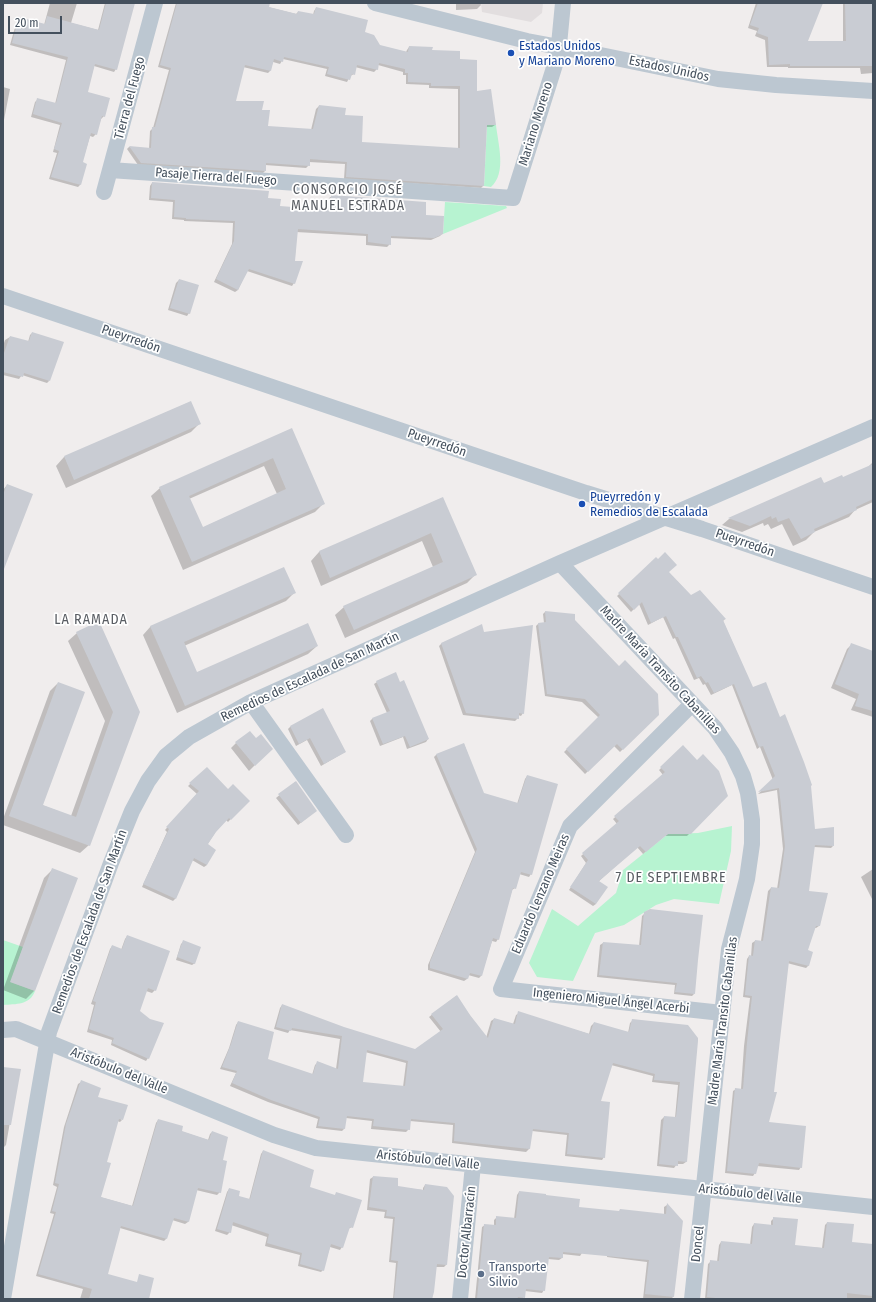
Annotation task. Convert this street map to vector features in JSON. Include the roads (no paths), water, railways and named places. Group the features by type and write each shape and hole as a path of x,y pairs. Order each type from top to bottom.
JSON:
{"street":[{"name":"Tierra del Fuego","path":"104,192 155,3"},
{"name":"Estados Unidos","path":"375,3 526,41 718,79 776,85 873,90"},
{"name":"Mariano Moreno","path":"513,198 558,55 563,3"},
{"name":"Pasaje Tierra del Fuego","path":"110,170 513,198"},
{"name":"Pueyrredón","path":"3,296 598,497 702,529 873,586"},
{"name":"Remedios de Escalada de San Martín","path":"3,1299 49,1032 111,863 132,811 148,781 166,756 189,737 251,702 560,563 873,427"},
{"name":"Madre María Transito Cabanillas","path":"560,563 714,728 732,753 743,776 748,793 752,820 751,856 747,879 729,949 704,1190"},
{"path":"251,702 346,834"},
{"name":"Eduardo Lenzano Meiras","path":"501,989 570,826 692,704"},
{"name":"Ingeniero Miguel Ángel Acerbi","path":"501,989 722,1013"},
{"name":"Aristóbulo del Valle","path":"3,1030 16,1029 274,1135 316,1148 873,1208"},
{"name":"Doctor Albarracín","path":"460,1299 473,1165"},
{"name":"Doncel","path":"692,1299 704,1190"}],"place":[{"name":"Estados Unidos y Mariano Moreno","path":"511,53"},
{"name":"Pueyrredón y Remedios de Escalada","path":"582,504"},
{"name":"Transporte Silvio","path":"481,1274"}],"district":[{"name":"CONSORCIO JOSÉ MANUEL ESTRADA","path":"348,198"},
{"name":"LA RAMADA","path":"91,620"},
{"name":"7 DE SEPTIEMBRE","path":"671,878"}]}
